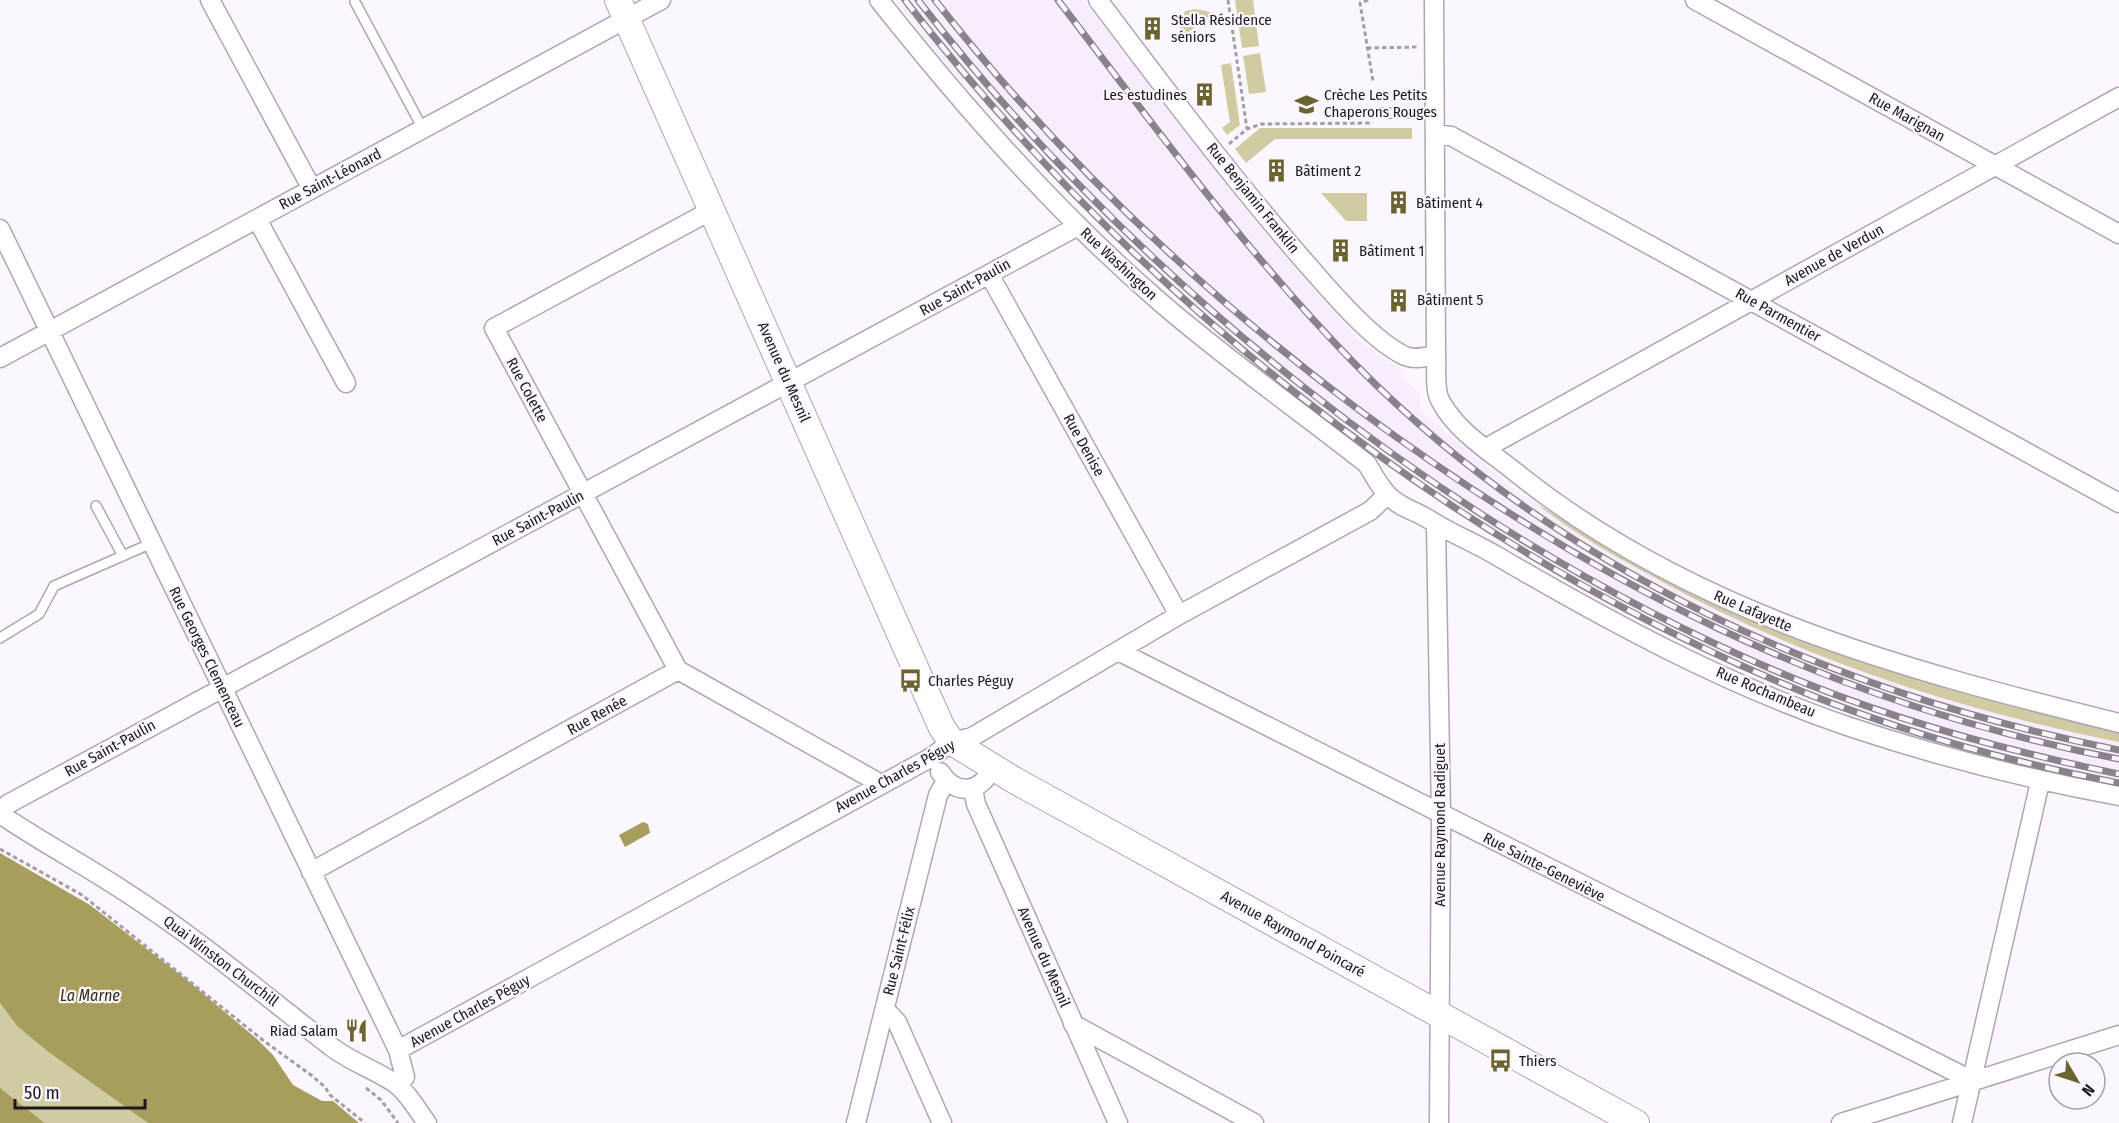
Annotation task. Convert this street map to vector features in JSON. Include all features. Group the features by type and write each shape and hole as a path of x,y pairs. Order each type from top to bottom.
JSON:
{"street":[{"path":"210,0 312,189"},
{"name":"Rue Saint-Léonard","path":"0,358 423,129 623,9 661,0"},
{"name":"Rue Washington","path":"879,0 939,74 1022,168 1078,226 1160,302 1367,464 1388,495"},
{"name":"Rue Benjamin Franklin","path":"1098,0 1216,154 1334,295 1371,330 1403,355 1413,359 1436,355"},
{"path":"1434,0 1436,355"},
{"name":"Rue Marignan","path":"1695,0 2119,234"},
{"name":"Avenue du Mesnil","path":"623,9 942,728 952,742"},
{"name":"Avenue de Verdun","path":"1486,448 2119,97"},
{"name":"Rue Parmentier","path":"1435,134 1451,135 2119,503"},
{"name":"Rue Colette","path":"678,670 494,328 712,210"},
{"path":"257,219 346,383"},
{"name":"Rue Saint-Paulin","path":"1,814 8,804 222,686 1078,226"},
{"name":"Rue Georges Clemenceau","path":"0,229 399,1050 405,1077 398,1086"},
{"name":"Rue Denise","path":"989,274 1179,615"},
{"name":"Rue Lafayette","path":"1436,355 1439,398 1458,426 1541,493 1620,547 1719,597 1802,632 1898,665 2119,723"},
{"name":"Rue Rochambeau","path":"1388,495 1436,526 1472,541 1602,617 1788,703 1847,726 2040,782 2119,796"},
{"name":"Avenue Charles Péguy","path":"399,1050 930,758 952,742 972,737 1179,615 1370,511 1388,495"},
{"name":"Avenue Raymond Radiguet","path":"1436,526 1441,815 1439,1123"},
{"name":"Rue Sainte-Geneviève","path":"1118,651 1971,1080"},
{"path":"678,670 881,784"},
{"name":"Rue Renée","path":"311,872 678,670"},
{"name":"Avenue Raymond Poincaré","path":"952,742 992,768 1636,1123"},
{"path":"930,758 946,781 958,788 973,789 986,780 992,768"},
{"name":"Rue Saint-Félix","path":"856,1123 938,795 946,781"},
{"path":"1962,1123 2040,782"},
{"name":"Avenue du Mesnil","path":"973,789 976,804 1118,1123"},
{"name":"Quai Winston Churchill","path":"1,814 19,829 128,893 233,967 341,1054 398,1086 427,1123"},
{"path":"885,1009 897,1022 942,1123"},
{"path":"1073,1024 1254,1123"},
{"path":"1841,1123 2119,1035"}],"lane":[{"path":"355,2 423,129"},
{"path":"1379,113 1434,113"},
{"path":"96,506 123,556"},
{"path":"0,638 39,615 54,586 152,543"}],"path":[{"path":"1228,0 1247,129"},
{"path":"1368,0 1360,3 1373,81"},
{"path":"1367,48 1434,47"},
{"path":"1216,154 1247,129 1261,124 1380,124"},
{"path":"0,849 82,895 264,1041 318,1081 330,1095 365,1123"}],"shaded area":[{"path":"896,0 1083,0 1263,231 1359,341 1403,371 1402,378 1420,394 1420,411 1518,492 1617,554 1720,606 2119,731 2119,788 2043,774 1913,737 1793,693 1703,653 1592,597 1520,553 1377,455 1233,347 1087,213 947,65"},
{"path":"1235,0 1253,0 1259,46 1242,48"},
{"path":"1196,9 1210,12 1211,15 1182,37 1180,26 1185,11"},
{"path":"1260,53 1266,92 1249,94 1243,56"},
{"path":"1231,63 1240,125 1227,135 1222,128 1230,122 1221,65"},
{"path":"1260,128 1412,128 1412,139 1275,139 1246,163 1235,149"},
{"path":"1321,193 1367,193 1367,221 1346,221"},
{"path":"1536,503 1618,554 1720,606 2119,731 2119,742 1941,698 1825,658 1713,608 1659,580 1580,535"},
{"path":"0,1003 17,1026 148,1123 45,1123 4,1091 0,1087"}],"water":[{"path":"643,822 648,824 650,833 625,847 619,835"},
{"name":"La Marne","path":"0,853 90,905 187,980 258,1040 273,1055 293,1085 322,1101 333,1101 359,1123 148,1123 50,1053 17,1026 0,1003"},
{"path":"0,1087 4,1091 45,1123 0,1123"}],"railway":[{"path":"905,0 993,106 1087,207 1189,303 1296,394 1409,477 1527,553 1648,620 1772,679 1856,712 1942,740 2030,764 2119,783"},
{"path":"918,0 1004,104 1098,204 1199,299 1305,388 1417,471 1534,547 1654,613 1776,671 1818,688 1945,731 2119,774"},
{"path":"935,0 1030,113 1081,167 1188,270 1300,365 1448,473 1537,530 1627,582 1719,629 1813,670 1911,705 2013,735 2119,759"},
{"path":"1058,0 1201,187 1276,278 1316,322 1356,365 1436,439 1521,505 1612,563 1708,614 1807,658 1909,695 2013,726 2119,750"}],"place":[{"name":"Stella Résidence séniors","path":"1153,29"},
{"name":"Les estudines","path":"1205,95"},
{"name":"Crèche Les Petits Chaperons Rouges","path":"1306,104"},
{"name":"Bâtiment 2","path":"1277,171"},
{"name":"Bâtiment 4","path":"1398,203"},
{"name":"Bâtiment 1","path":"1341,251"},
{"name":"Bâtiment 5","path":"1399,300"},
{"name":"Charles Péguy","path":"910,681"},
{"name":"Riad Salam","path":"356,1031"},
{"name":"Thiers","path":"1501,1061"}]}
